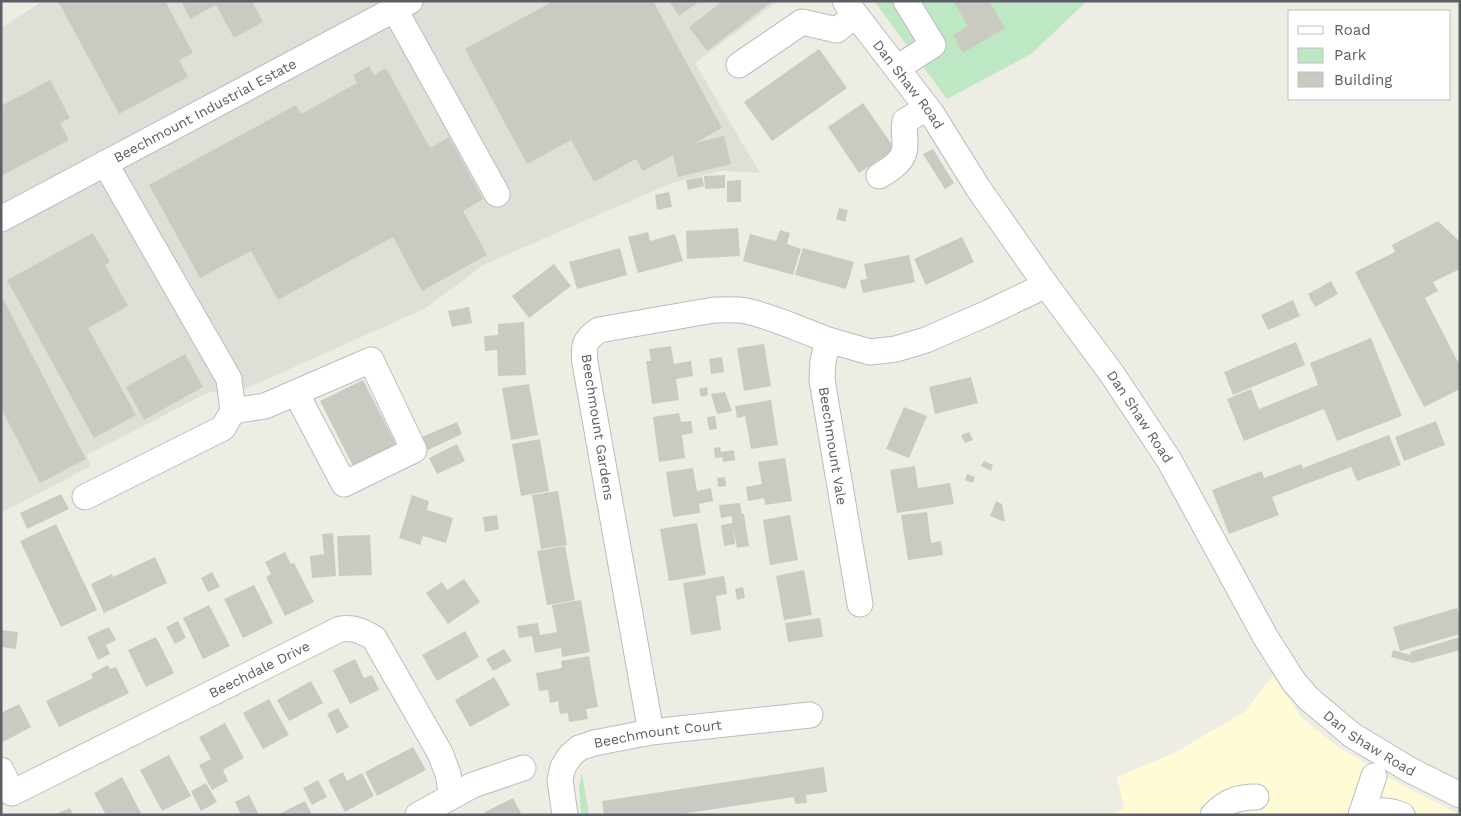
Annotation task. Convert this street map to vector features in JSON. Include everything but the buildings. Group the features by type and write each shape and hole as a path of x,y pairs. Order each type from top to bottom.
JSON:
{"street":[{"path":"897,68 933,44 906,1"},
{"path":"403,6 497,194"},
{"name":"Beechmount Industrial Estate","path":"1,219 403,6"},
{"path":"739,65 802,22 837,30 850,8"},
{"name":"Dan Shaw Road","path":"850,8 927,108 978,188 1046,285 1112,374 1169,460 1266,638 1294,682 1309,699 1352,735 1410,770 1460,795"},
{"path":"879,176 895,166 902,157 906,145 903,134 905,120 927,108"},
{"path":"85,497 223,428 233,411 229,379 105,163"},
{"path":"828,340 870,352 896,349 926,340 996,310 1046,285"},
{"name":"Beechmount Gardens","path":"650,732 585,363 584,345 589,337 599,330 714,310 745,311 828,340"},
{"name":"Beechmount Vale","path":"828,340 823,362 822,380 860,604"},
{"path":"233,411 265,406 371,360 414,450 344,484 296,393"},
{"name":"Beechdale Drive","path":"1,770 12,793 340,629 351,627 361,630 374,638 440,753 448,774 452,796"},
{"name":"Beechmount Court","path":"565,815 560,780 563,767 570,756 579,748 594,743 650,732 810,715"},
{"path":"418,815 473,785 523,768"},
{"path":"1362,815 1374,776"},
{"path":"1213,815 1230,801 1243,797 1256,797"},
{"path":"1369,815 1381,810 1402,815"}],"shaded area":[{"path":"43,1 778,1 695,63 760,173 721,171 672,183 485,264 426,308 245,389 209,392 87,455 91,466 1,513 1,28"},
{"path":"1273,676 1302,718 1337,746 1393,780 1460,815 1111,815 1124,808 1117,777 1176,752 1244,712"}],"green space":[{"path":"874,1 1087,1 1031,54 947,99"},
{"path":"582,773 589,815 581,815 579,785"}]}
